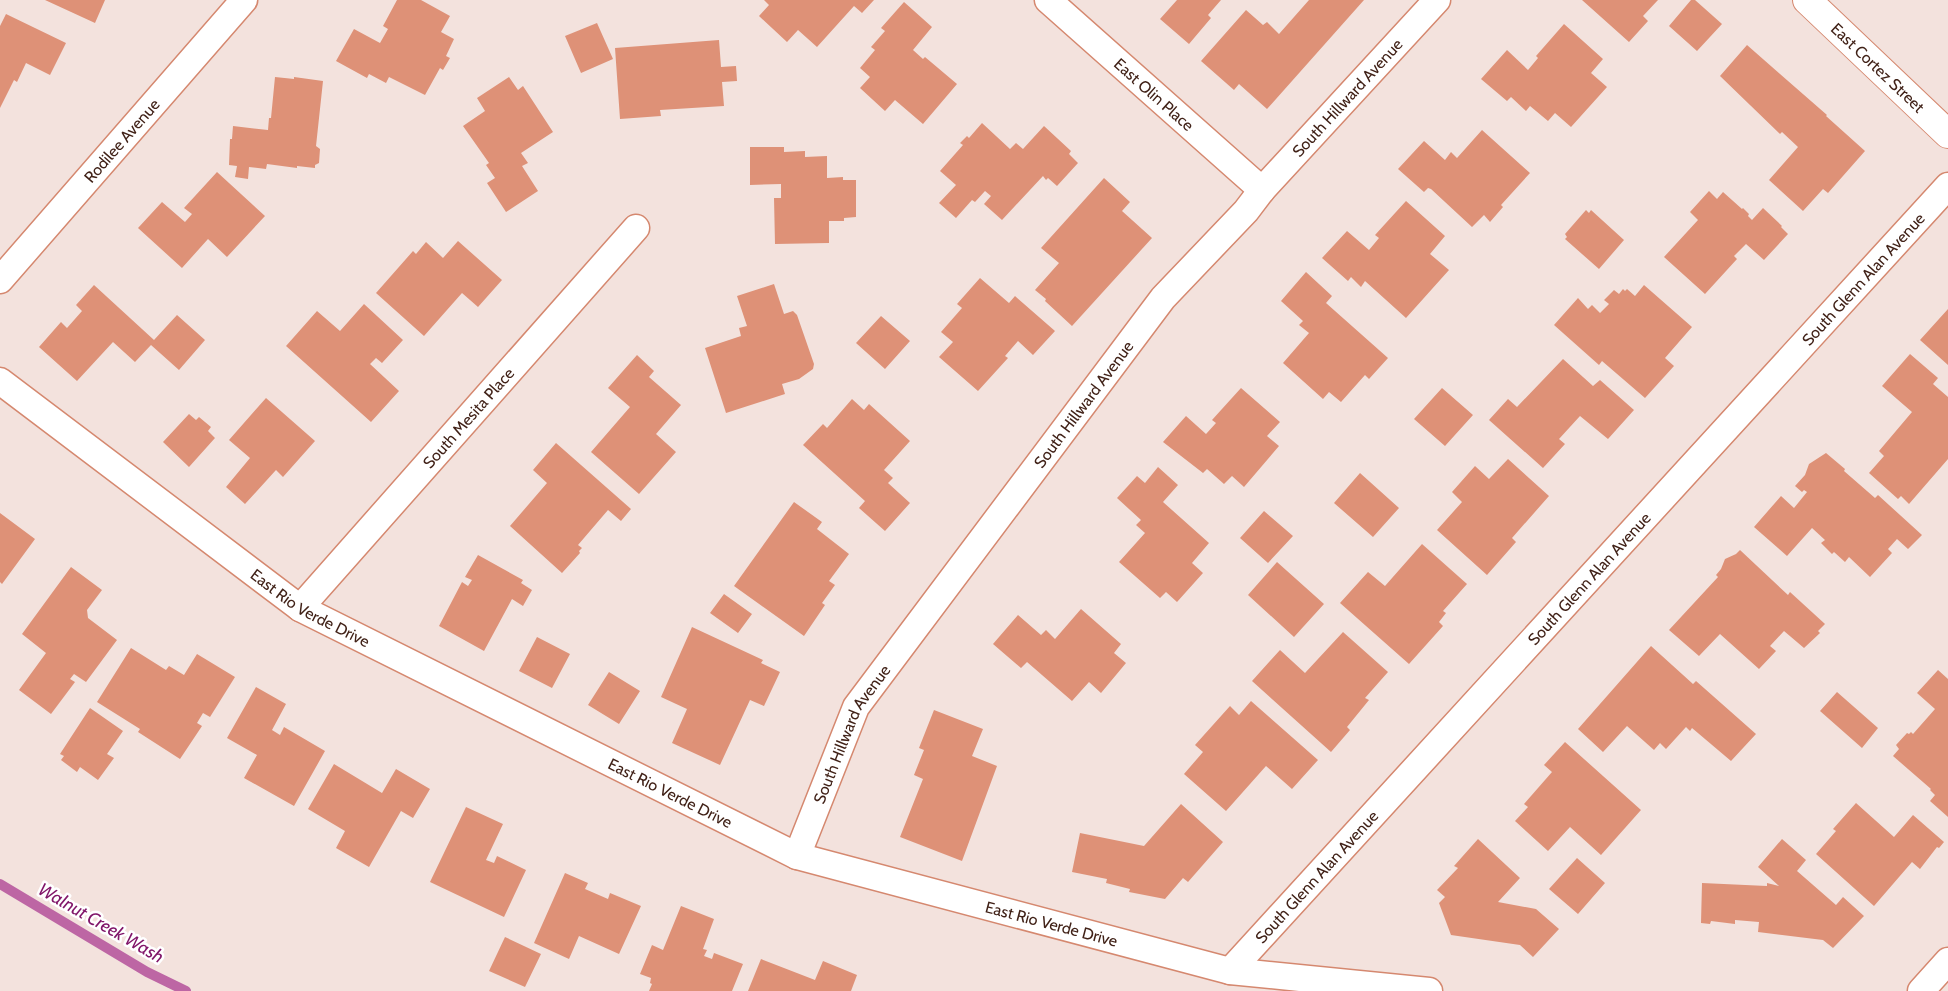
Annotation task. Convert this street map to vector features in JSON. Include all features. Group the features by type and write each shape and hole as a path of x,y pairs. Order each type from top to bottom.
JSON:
{"street":[{"name":"Rodilee Avenue","path":"0,280 244,0"},
{"name":"East Olin Place","path":"1048,0 1262,190"},
{"name":"South Hillward Avenue","path":"797,856 856,707 1163,298 1246,211 1262,190 1437,0"},
{"name":"East Cortez Street","path":"1807,0 1948,134"},
{"name":"South Glenn Alan Avenue","path":"1230,971 1948,186"},
{"name":"South Mesita Place","path":"300,608 636,228"},
{"name":"East Rio Verde Drive","path":"0,381 300,608 797,856 1230,971 1429,991"},
{"path":"1921,991 1948,961"}],"building":[{"path":"45,0 105,0 95,23"},
{"path":"397,0 421,0 450,16 441,32 454,39 446,56 450,58 443,70 440,68 425,95 389,77 386,83 369,74 367,78 336,61 354,29 380,43 388,29 383,26"},
{"path":"764,0 874,0 862,13 854,6 817,47 798,30 787,42 759,16 769,5"},
{"path":"1177,0 1221,0 1208,15 1211,18 1189,44 1160,19"},
{"path":"1309,0 1364,0 1267,109 1239,84 1234,90 1201,61 1246,10 1263,25 1267,22 1279,34"},
{"path":"1582,0 1658,0 1643,16 1648,21 1629,42"},
{"path":"1691,0 1695,0 1722,24 1697,51 1669,26"},
{"path":"904,2 932,27 913,50 923,59 925,57 957,84 923,124 895,100 885,111 860,88 870,77 860,68 875,50 871,47 885,31 881,28"},
{"path":"6,14 66,43 50,75 26,63 17,82 14,80 0,108 0,26"},
{"path":"597,23 613,59 581,73 565,36"},
{"path":"1564,24 1603,59 1591,73 1607,87 1571,127 1555,113 1548,121 1530,106 1526,111 1511,97 1507,101 1481,79 1507,50 1528,70 1538,58 1536,56"},
{"path":"719,40 721,67 736,66 737,81 722,82 724,106 660,110 661,116 620,119 615,48"},
{"path":"1747,45 1865,151 1828,193 1823,189 1803,211 1769,180 1798,147 1782,132 1780,134 1720,76"},
{"path":"275,77 294,79 294,77 323,81 316,146 320,149 319,163 315,165 315,168 267,164 266,169 249,167 248,179 235,177 237,166 229,165 230,139 232,139 233,126 268,130"},
{"path":"509,77 518,90 523,86 553,132 521,153 528,163 522,166 538,191 506,212 487,183 495,178 486,165 489,163 463,126 485,111 477,98"},
{"path":"982,123 1010,149 1016,143 1023,149 1044,126 1071,151 1069,154 1078,163 1057,186 1048,178 1046,180 1043,176 1002,220 984,204 991,196 985,191 975,202 972,200 956,218 939,203 956,185 940,171 963,145 960,143 967,136 969,138"},
{"path":"1482,130 1530,173 1501,205 1503,207 1490,222 1484,215 1472,227 1431,189 1428,188 1424,192 1398,169 1424,141 1445,160 1451,152 1457,158"},
{"path":"750,147 784,147 784,152 805,151 805,157 827,156 827,178 843,177 843,180 856,180 856,217 844,218 844,221 829,221 829,243 775,244 774,198 781,198 781,184 750,185"},
{"path":"217,172 265,216 227,257 208,239 182,268 138,228 162,202 185,222 192,214 184,208"},
{"path":"1104,178 1130,202 1122,211 1152,238 1072,326 1035,290 1059,263 1041,248"},
{"path":"1709,191 1717,199 1723,192 1743,208 1752,220 1763,208 1788,234 1764,260 1746,244 1734,256 1737,259 1705,294 1664,257 1698,220 1690,212"},
{"path":"1406,201 1445,236 1430,254 1449,270 1406,318 1365,281 1361,287 1351,277 1348,281 1322,258 1347,231 1369,250 1379,238 1375,235"},
{"path":"1586,210 1589,213 1591,210 1624,240 1599,269 1565,239 1567,237 1565,234"},
{"path":"458,241 502,280 478,307 462,293 424,336 376,293 413,251 416,254 426,242 443,258"},
{"path":"1306,272 1332,296 1326,303 1388,358 1369,379 1365,375 1341,402 1329,392 1323,399 1283,363 1309,333 1299,325 1303,321 1281,301"},
{"path":"980,278 1009,303 1015,296 1055,331 1033,355 1018,341 1005,356 1008,358 978,391 939,357 953,342 941,332 962,308 957,304"},
{"path":"774,284 784,314 793,311 797,315 814,364 813,369 799,379 782,384 785,394 726,413 705,348 741,336 739,328 747,326 737,296"},
{"path":"94,285 154,340 177,315 205,340 179,370 151,345 135,362 113,342 77,381 39,347 61,322 67,328 82,311 76,305"},
{"path":"1644,285 1692,327 1665,358 1674,366 1645,398 1602,361 1599,365 1554,325 1578,298 1588,309 1592,305 1600,313 1609,304 1604,300 1614,290 1619,294 1623,289 1625,291 1627,289 1635,296"},
{"path":"364,304 403,340 382,363 376,358 370,364 399,391 371,422 286,346 317,311 340,331"},
{"path":"1948,309 1948,365 1920,340"},
{"path":"881,316 910,341 885,369 856,343"},
{"path":"1910,354 1938,378 1933,384 1948,397 1948,459 1909,504 1901,496 1898,499 1869,473 1884,456 1879,451 1912,412 1882,386"},
{"path":"637,355 654,371 649,377 681,405 656,434 676,452 639,494 591,452 630,407 608,388"},
{"path":"1563,359 1593,386 1600,380 1634,410 1608,439 1580,416 1559,439 1565,444 1543,468 1489,420 1508,399 1517,407"},
{"path":"1241,388 1280,422 1267,436 1279,446 1244,487 1232,476 1224,484 1207,469 1203,473 1163,442 1186,416 1206,434 1216,423 1212,420"},
{"path":"1442,388 1473,415 1445,446 1414,419"},
{"path":"266,398 315,441 283,477 276,470 245,504 226,487 250,458 229,440"},
{"path":"852,399 864,410 869,404 910,441 884,470 893,478 888,483 910,503 885,531 859,508 865,501 803,445 823,424 827,428"},
{"path":"189,414 196,420 199,417 211,427 208,431 215,438 189,467 163,442"},
{"path":"556,443 631,509 621,521 608,510 578,545 582,548 579,551 580,553 562,573 510,526 547,483 533,470"},
{"path":"1826,453 1875,498 1878,495 1922,535 1908,549 1897,539 1888,549 1892,553 1870,577 1849,557 1845,562 1834,552 1832,554 1821,543 1825,540 1812,528 1787,556 1754,527 1781,496 1794,508 1807,492 1804,490 1802,492 1795,486 1805,475 1809,464"},
{"path":"1508,459 1549,496 1512,538 1516,542 1487,575 1437,530 1462,502 1452,492 1475,466 1489,479"},
{"path":"1158,467 1178,485 1163,502 1209,543 1192,563 1203,573 1177,602 1166,592 1160,598 1119,562 1145,533 1136,525 1141,520 1117,498 1137,476 1145,483"},
{"path":"1360,473 1399,508 1373,537 1334,503"},
{"path":"794,502 822,522 817,529 849,554 829,581 835,585 822,603 825,605 804,636 734,586"},
{"path":"1264,511 1293,536 1268,563 1240,538"},
{"path":"0,513 35,539 2,584 0,582"},
{"path":"1422,544 1467,584 1443,611 1446,613 1439,622 1443,626 1409,664 1340,603 1368,572 1385,586"},
{"path":"1740,550 1788,595 1790,592 1825,624 1818,631 1820,633 1804,648 1784,631 1770,646 1776,651 1759,669 1720,634 1699,656 1669,630 1718,577 1716,575 1725,559"},
{"path":"478,555 523,580 521,583 532,590 523,606 512,599 484,651 439,626 462,582 468,586 472,580 465,577"},
{"path":"1277,562 1324,604 1294,637 1248,595"},
{"path":"71,567 102,590 87,610 88,618 117,640 86,682 74,674 70,679 75,682 51,714 19,690 46,653 22,634"},
{"path":"724,594 752,614 738,633 710,613"},
{"path":"1081,609 1121,644 1114,653 1126,663 1101,693 1089,682 1072,701 1027,662 1021,668 993,644 1018,615 1041,635 1046,630 1055,639"},
{"path":"692,627 763,660 761,663 780,672 764,706 750,700 720,765 672,743 687,709 661,697"},
{"path":"1343,632 1388,672 1365,698 1369,700 1347,727 1350,730 1331,752 1252,681 1280,650 1305,673"},
{"path":"537,637 570,654 552,688 519,671"},
{"path":"1651,646 1693,684 1696,681 1756,734 1731,761 1692,728 1690,731 1686,727 1666,749 1660,743 1654,750 1627,726 1603,752 1578,729"},
{"path":"131,648 166,670 169,666 184,675 197,654 235,677 210,717 203,713 197,723 202,726 180,759 138,732 140,729 97,702"},
{"path":"1938,670 1948,679 1948,817 1930,801 1935,795 1931,789 1893,756 1899,749 1896,745 1907,733 1911,732 1913,734 1935,709 1917,693"},
{"path":"609,672 640,691 619,724 588,705"},
{"path":"256,687 286,704 272,730 280,735 284,727 325,751 294,806 244,778 257,755 227,738"},
{"path":"1837,692 1878,728 1862,748 1820,711"},
{"path":"1251,701 1318,760 1292,789 1266,766 1226,811 1184,774 1203,752 1195,745 1230,706 1239,715"},
{"path":"90,708 123,731 107,754 114,758 98,780 80,767 77,772 61,760 64,756 60,754"},
{"path":"934,710 983,729 972,756 997,766 962,861 900,837 923,779 914,775 924,750 919,748"},
{"path":"1565,742 1641,810 1601,855 1570,827 1548,851 1515,821 1528,807 1524,804 1552,772 1544,765"},
{"path":"334,764 382,793 396,769 430,789 413,818 401,811 369,867 336,848 345,831 308,809"},
{"path":"1856,803 1894,837 1913,815 1944,842 1939,848 1937,847 1920,869 1912,862 1874,906 1816,854 1836,831 1833,829"},
{"path":"1181,804 1223,842 1188,882 1183,878 1165,899 1129,892 1130,889 1106,883 1107,879 1072,872 1080,833 1144,846"},
{"path":"466,807 503,824 486,860 494,863 497,856 526,870 504,917 430,882"},
{"path":"1478,839 1520,878 1498,902 1536,909 1559,929 1533,957 1520,945 1451,935 1439,903 1445,897 1437,890 1458,868 1454,866"},
{"path":"1782,839 1806,860 1797,871 1836,905 1843,897 1864,916 1833,948 1823,940 1758,932 1759,922 1735,920 1735,924 1711,921 1710,924 1701,923 1702,883 1767,886 1767,883 1779,886 1758,867"},
{"path":"1577,858 1605,883 1578,914 1549,889"},
{"path":"565,873 588,883 585,889 608,899 610,893 641,906 619,954 579,936 569,959 534,943"},
{"path":"681,906 714,919 703,949 707,950 704,956 712,959 714,953 743,964 732,991 649,991 652,984 650,983 651,978 640,974 652,945 663,950"},
{"path":"505,937 541,954 525,987 489,971"},
{"path":"761,959 815,980 823,961 857,975 851,991 748,991"}],"waterway":[{"name":"Walnut Creek Wash","path":"0,884 147,972 186,991"}]}
